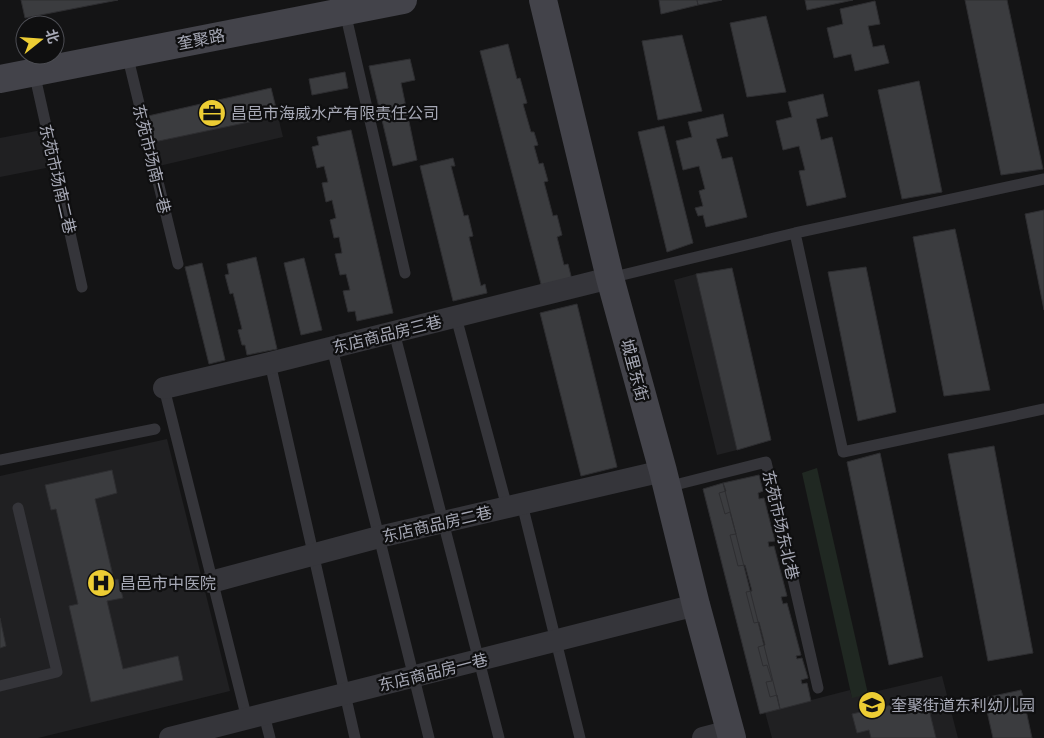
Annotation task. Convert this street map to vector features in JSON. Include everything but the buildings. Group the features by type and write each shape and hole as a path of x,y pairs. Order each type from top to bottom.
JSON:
{"street":[{"name":"奎聚路","path":"0,79 403,0"},
{"name":"城里东街","path":"543,0 610,278 665,479 696,605 731,734"},
{"name":"东店商品房三巷","path":"164,388 610,278"},
{"name":"东店商品房二巷","path":"211,582 379,537 443,522 514,506 665,479"},
{"name":"东店商品房一巷","path":"180,737 696,605"},
{"path":"703,738 731,734"}],"lane":[{"path":"345,11 405,273"},
{"name":"东苑市场南一巷","path":"127,54 178,264"},
{"name":"东苑市场南二巷","path":"34,72 82,287"},
{"path":"610,278 795,232 1044,179"},
{"path":"795,232 843,452 1044,410"},
{"path":"456,317 556,641 580,738"},
{"path":"394,332 478,661 500,738"},
{"path":"332,348 429,738"},
{"path":"270,363 355,738"},
{"path":"164,388 211,582 255,717 270,738"},
{"path":"0,460 155,428"},
{"name":"东苑市场东北巷","path":"665,479 766,462 818,688"},
{"path":"0,686 57,672 18,508"}],"shaded area":[{"path":"271,88 283,137 159,166 148,116"},
{"path":"42,130 51,167 0,177 0,138"},
{"path":"696,274 737,450 717,455 674,280"},
{"name":"昌邑市中医院","path":"167,439 230,691 38,738 0,738 0,476"},
{"path":"817,468 868,694 852,698 802,473"},
{"name":"奎聚街道东利幼儿园","path":"942,676 958,738 772,738 765,712 850,690 852,697"}],"place":[{"name":"昌邑市海威水产有限责任公司","path":"212,113"},
{"name":"昌邑市中医院","path":"101,583"},
{"name":"奎聚街道东利幼儿园","path":"872,705"}]}
